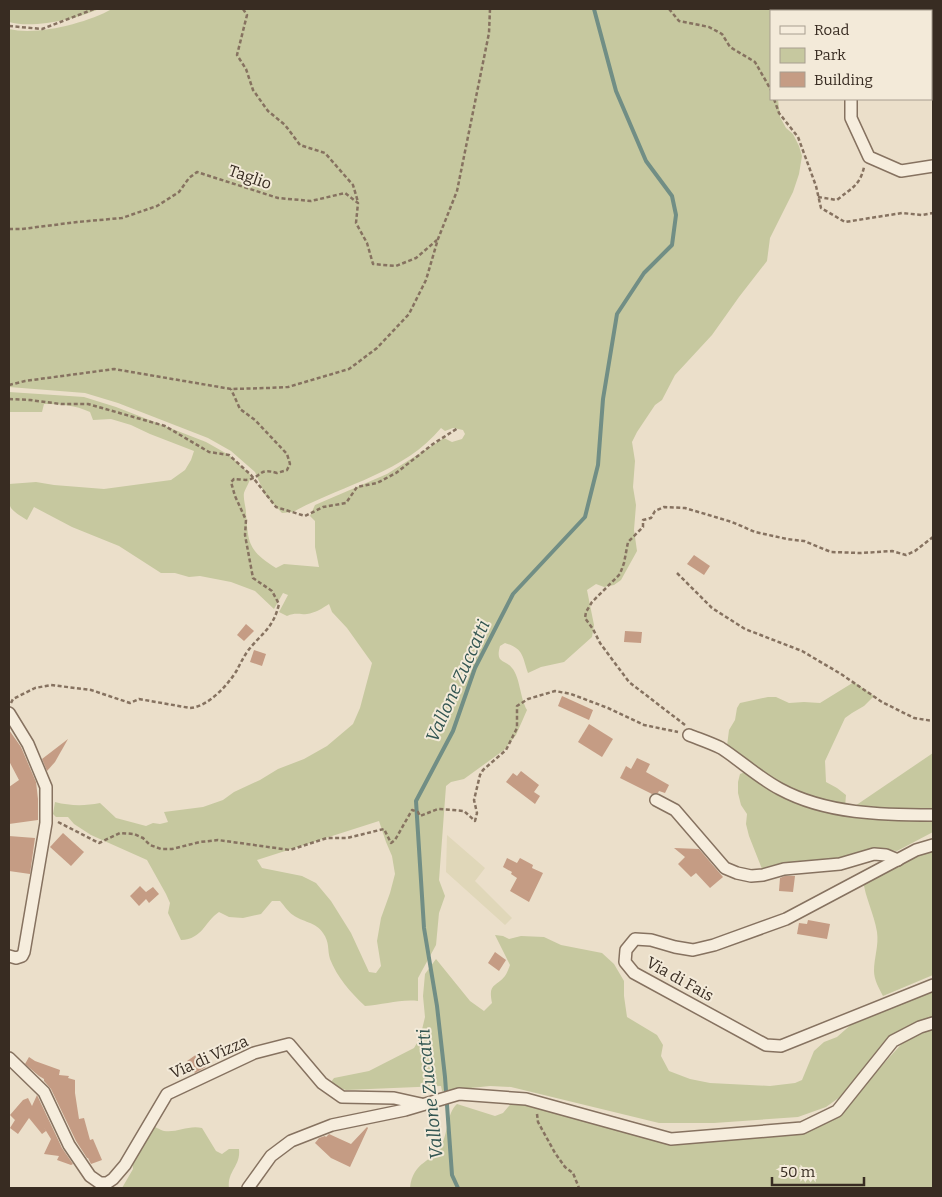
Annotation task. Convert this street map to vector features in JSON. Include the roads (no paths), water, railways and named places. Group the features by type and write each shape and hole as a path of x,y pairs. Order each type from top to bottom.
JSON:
{"street":[{"path":"851,100 850,118 869,157 901,172 933,166"},
{"path":"9,713 28,744 46,787 46,822 24,952 22,956 16,958 9,956"},
{"path":"689,735 720,748 780,790 804,800 845,810 900,815 933,815"},
{"path":"656,800 675,810 724,868 737,873 751,876 763,875 784,869 840,864 874,854 886,855 898,860"},
{"name":"Via di Fais","path":"933,845 916,850 786,919 714,945 693,950 651,940 635,939 626,950 625,962 634,973 766,1045 781,1046 933,985"},
{"path":"248,1188 271,1156 291,1141 332,1125 405,1110 457,1095 528,1100 671,1139 802,1128 836,1111 893,1041 920,1027 933,1023"},
{"name":"Via di Vizza","path":"9,1058 44,1092 69,1145 90,1176 100,1183 107,1183 114,1179 125,1165 167,1094 254,1053 289,1044 322,1083 342,1098 394,1098 423,1105"}],"waterway":[{"name":"Vallone Zuccatti","path":"458,1188 452,1175 445,1077 437,1006 424,928 416,801 453,731 475,668 513,594 585,517 598,465 603,399 617,314 644,273 672,245 676,215 672,196 646,161 616,91 594,9"}]}
